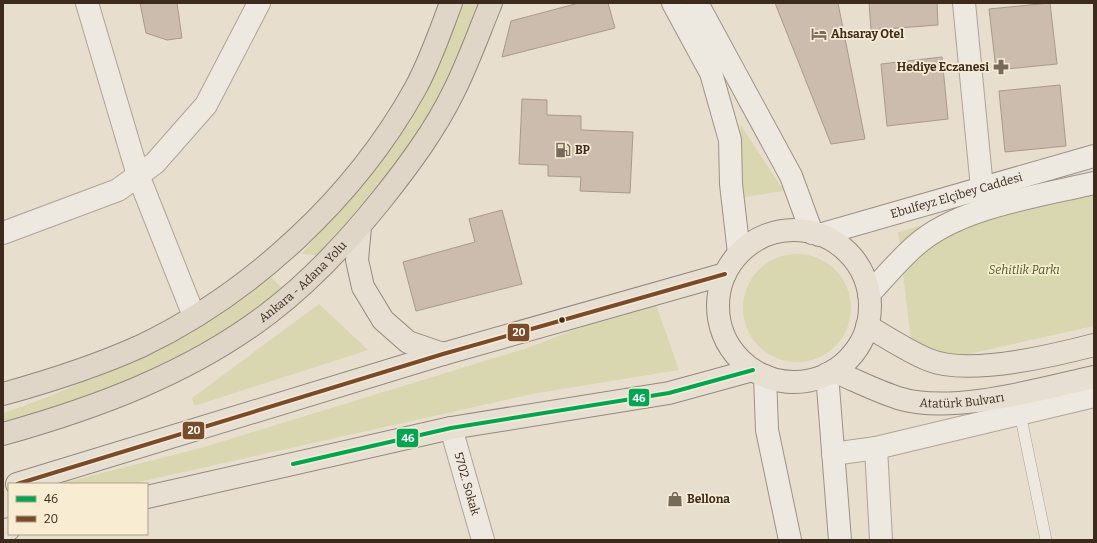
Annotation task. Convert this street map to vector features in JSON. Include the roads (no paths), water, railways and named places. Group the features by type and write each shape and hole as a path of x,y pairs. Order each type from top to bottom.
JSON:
{"highway":[{"path":"3,394 93,365 142,345 194,316 243,284 284,250 342,191 380,143 415,89 438,40 451,3"},
{"name":"Ankara - Adana Yolu","path":"3,434 53,420 100,404 154,381 216,348 269,313 312,276 360,226 415,158 454,92 491,3"}],"main road":[{"path":"87,3 138,175 194,316"},
{"path":"3,233 118,190 155,163 206,105 259,3"},
{"path":"673,3 711,73 730,140 731,184 739,254"},
{"path":"697,3 791,176 815,234"},
{"path":"964,3 982,188"},
{"name":"Ebulfeyz Elçibey Caddesi","path":"815,234 1094,156"},
{"name":"Ebulfeyz Elçibey Caddesi","path":"869,294 916,245 943,227 979,211 1094,183"},
{"path":"360,226 357,260 363,287 383,320 408,342 443,354"},
{"path":"792,230 815,234 834,242 857,264 864,278 869,294 870,310 867,326 861,341 852,354 830,372 812,380 797,382 780,381 759,373 730,349 723,335 719,320 718,304 720,289 725,274 739,254 754,241 772,234 792,230"},
{"path":"20,483 443,354 725,274"},
{"path":"867,326 929,360 966,367 1047,357 1094,345"},
{"path":"830,372 833,454 840,540"},
{"name":"Atatürk Bulvarı","path":"830,372 899,398 935,404 988,400 1094,377"},
{"path":"148,497 452,428 669,393 759,373"},
{"path":"759,373 767,430 790,540"},
{"path":"833,454 876,448 1094,396"},
{"name":"5702. Sokak","path":"452,428 483,540"},
{"path":"876,448 881,540"}],"lane":[{"path":"1020,413 1046,540"}],"place":[{"name":"Ahsaray Otel","path":"819,34"},
{"name":"Hediye Eczanesi","path":"1001,67"},
{"name":"BP","path":"563,150"},
{"name":"Bellona","path":"675,499"}],"park label":[{"name":"Sehitlik Parkı","path":"1024,270"}]}
